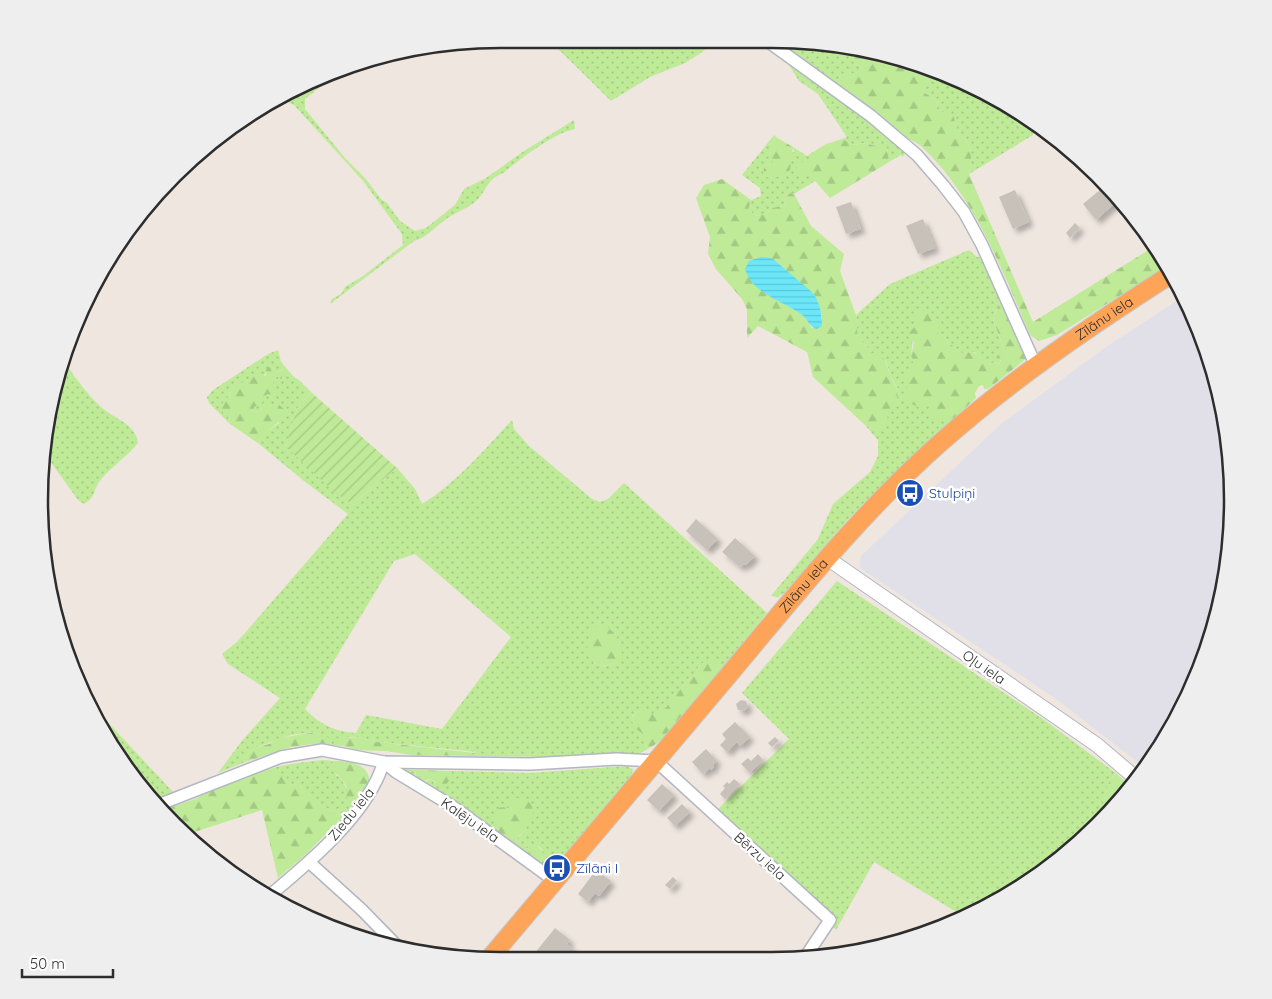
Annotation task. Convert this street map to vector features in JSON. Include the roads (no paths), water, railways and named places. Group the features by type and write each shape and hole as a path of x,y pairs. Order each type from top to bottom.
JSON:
{"highway":[{"name":"Zīlānu iela","path":"495,952 827,558 887,493 939,443 978,410 1094,324 1166,278"}],"street":[{"path":"777,48 871,116 917,155 943,185 964,212 982,245 1036,366"},
{"name":"Oļu iela","path":"827,558 1097,745 1131,774"},
{"path":"164,803 281,757 322,750 384,762 530,764 616,759 656,761"},
{"name":"Bērzu iela","path":"656,761 830,920 810,950"},
{"name":"Ziedu iela","path":"274,892 309,862 340,831 376,783 384,762"},
{"name":"Kalēju iela","path":"384,762 396,772 452,806 555,881"},
{"path":"309,862 362,910 389,937"}],"water":[{"path":"761,257 772,258 813,293 820,309 822,326 817,329 814,328 801,314 768,296 754,285 745,269 749,261"}],"place":[{"name":"Stulpiņi","path":"910,493"},
{"name":"Zīlāni I","path":"557,868"}]}
